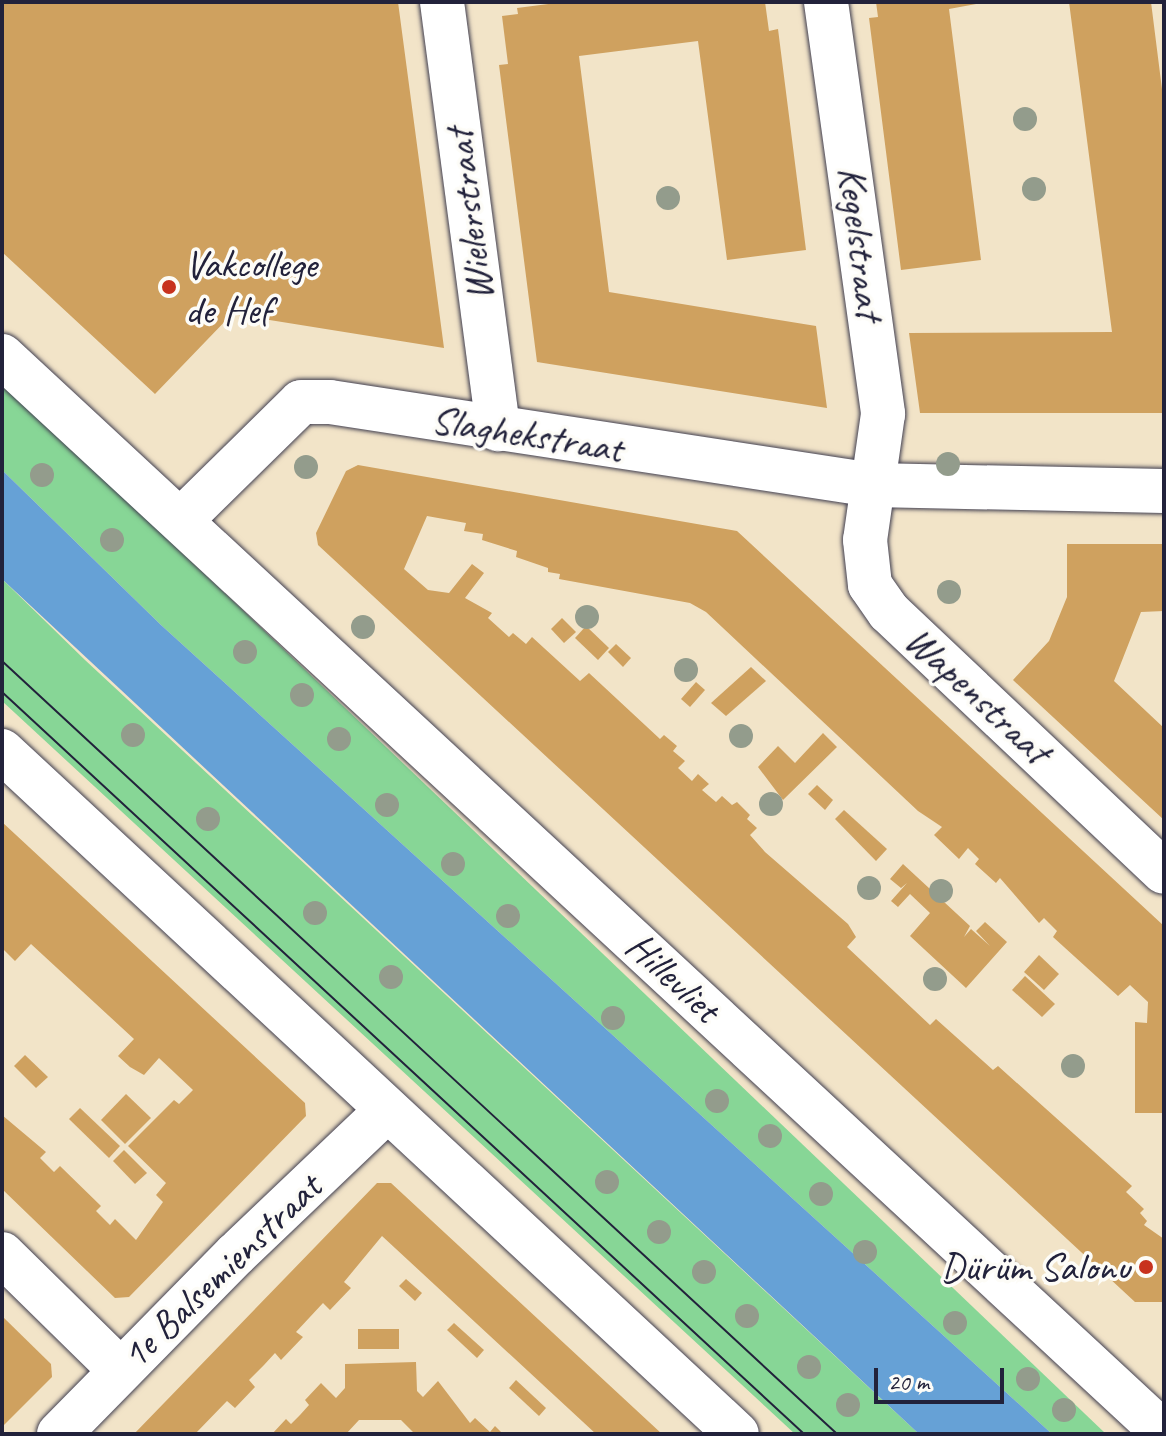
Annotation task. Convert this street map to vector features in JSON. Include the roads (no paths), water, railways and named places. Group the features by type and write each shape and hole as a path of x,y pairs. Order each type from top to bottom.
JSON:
{"street":[{"name":"Wielerstraat","path":"442,2 498,429"},
{"name":"Kegelstraat","path":"826,2 883,414 873,485"},
{"path":"2,356 181,520"},
{"name":"Slaghekstraat","path":"181,520 301,402 873,485 1164,491"},
{"name":"Wapenstraat","path":"873,485 865,555 877,598 1164,872"},
{"name":"Hillevliet","path":"181,520 1164,1433"},
{"path":"2,751 737,1434"},
{"name":"1e Balsemienstraat","path":"59,1434 120,1370 387,1110"},
{"path":"2,1254 120,1370"}],"water":[{"path":"2,470 161,625 1052,1434 919,1434 2,579"}],"tram line":[{"path":"2,661 837,1434"},
{"path":"2,692 804,1434"}],"place":[{"name":"Vakcollege de Hef","path":"169,287"},
{"name":"Dürüm Salonu","path":"1146,1267"}]}
